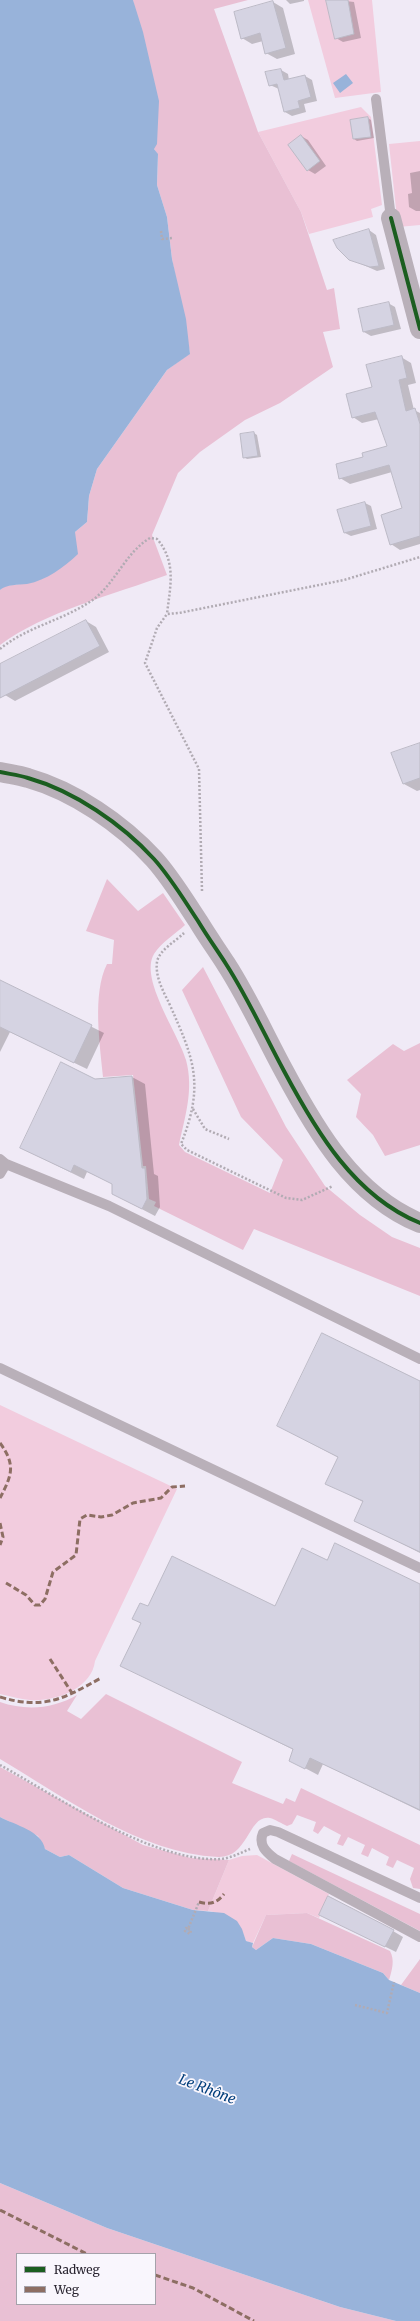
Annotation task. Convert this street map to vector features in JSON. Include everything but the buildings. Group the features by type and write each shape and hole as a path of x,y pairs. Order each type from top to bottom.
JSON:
{"street":[{"path":"391,218 420,329"},
{"path":"0,772 28,778 56,789 110,820 153,859 189,906 227,965 306,1113 330,1147 352,1174 369,1191 394,1210 420,1223"}],"lane":[{"path":"376,99 391,218"},
{"path":"0,1174 3,1161 109,1206 420,1359"},
{"path":"0,1368 420,1568"},
{"path":"420,1898 278,1832 270,1830 263,1833 261,1845 275,1859 420,1937"}],"path":[{"path":"161,231 162,239 173,238"},
{"path":"0,649 19,635 77,610 94,599 106,588 125,563 150,538 157,539 160,542 169,562 172,582 166,614 157,628 145,663 199,769 202,891 200,898 189,906"},
{"path":"166,614 179,613 344,580 420,557"},
{"path":"185,932 160,955 157,970 162,988 192,1060 195,1082 193,1109 181,1144 187,1150 286,1198 302,1200 333,1186"},
{"path":"193,1109 205,1129 229,1139"},
{"path":"0,1765 124,1834 162,1849 191,1856 220,1859 231,1857 261,1845"},
{"path":"188,1929 200,1902"},
{"path":"355,2005 387,2013 394,1982"}],"shaded area":[{"path":"133,0 248,0 214,9 258,132 301,212 327,290 334,288 340,329 323,332 333,367 280,403 245,420 200,452 178,473 152,535 167,575 58,613 18,633 0,645 0,590 4,586 28,583 75,532 87,522 89,496 97,469 167,370 190,353 172,259 167,217 157,185 158,155 154,149"},
{"path":"308,0 372,0 381,92 335,98"},
{"path":"361,107 371,117 382,205 371,209 373,217 309,234 301,212 258,132"},
{"path":"420,141 420,225 398,227 389,144"},
{"path":"107,879 138,911 163,893 185,925 164,942 157,950 154,954 151,965 152,977 156,992 182,1049 188,1071 188,1103 179,1145 185,1152 270,1193 283,1160 241,1117 182,990 203,967 286,1127 325,1186 360,1215 392,1237 420,1248 420,1296 254,1229 243,1250 154,1206 156,1202 149,1199 146,1166 143,1166 133,1075 103,1077 98,1004 102,976 107,964 112,964 114,940 86,931"},
{"path":"420,1043 420,1145 385,1156 373,1135 356,1117 361,1094 347,1080 393,1044 404,1051"},
{"path":"0,1405 177,1489 95,1661 92,1671 80,1686 61,1696 51,1699 30,1700 0,1694"},
{"path":"106,1694 242,1762 232,1783 283,1804 286,1798 295,1802 301,1788 420,1845 420,1889 413,1888 410,1879 414,1868 397,1860 393,1868 386,1865 389,1857 372,1848 368,1857 361,1854 365,1845 348,1837 343,1846 337,1844 341,1835 324,1826 318,1834 313,1831 316,1822 297,1815 292,1824 287,1826 270,1818 263,1819 257,1823 236,1851 228,1855 218,1857 189,1853 160,1845 132,1835 104,1821 0,1759 0,1702 20,1707 39,1707 49,1706 68,1700 77,1695 67,1711 81,1719"},
{"path":"0,1767 143,1845 191,1858 229,1860 208,1911 193,1910 123,1888 69,1855 60,1857 45,1849 38,1836 0,1817"},
{"path":"292,1854 420,1914 420,1931 289,1861"},
{"path":"257,1855 329,1894 319,1918 307,1913 266,1915 253,1943 246,1941 240,1928 232,1920 221,1914 208,1911 229,1860 242,1856"},
{"path":"307,1913 390,1951 393,1961 389,1980 383,1973 311,1944 273,1938 256,1950 252,1947 266,1915"},
{"path":"420,1959 420,1993 401,1985"},
{"path":"0,2183 107,2228 340,2307 396,2321 0,2321"}],"water":[{"path":"0,0 133,0 143,32 159,101 157,144 154,149 158,154 157,185 167,217 172,259 186,319 190,354 167,370 97,469 89,496 87,522 75,532 78,554 61,569 41,580 27,584 9,586 0,590"},
{"path":"346,74 353,83 340,93 333,83"},
{"name":"Le Rhône","path":"0,1817 33,1833 43,1843 45,1849 60,1857 69,1855 123,1888 193,1910 224,1913 237,1921 242,1929 246,1941 253,1943 252,1947 256,1950 273,1938 311,1944 383,1973 389,1980 420,1993 420,2321 396,2321 340,2307 107,2228 0,2183"}],"marked path":[{"path":"0,1443 10,1464 7,1483 0,1498"},
{"path":"6,1583 26,1595 35,1605 40,1605 45,1599 53,1572 76,1555 80,1519 87,1515 101,1517 112,1515 133,1503 161,1498 172,1487 185,1486"},
{"path":"0,1523 3,1537 0,1545"},
{"path":"50,1659 72,1693"},
{"path":"0,1697 15,1701 29,1702 53,1700 75,1692 101,1678"},
{"path":"199,1902 213,1902 224,1894"},
{"path":"0,2210 85,2253"},
{"path":"156,2275 193,2288 254,2321"}],"cycle path":[{"path":"391,218 420,329"},
{"path":"0,772 25,777 63,791 80,800 112,821 154,859 177,889 226,964 249,1004 296,1094 309,1116 339,1159 356,1179 375,1196 397,1211 420,1223"}]}
